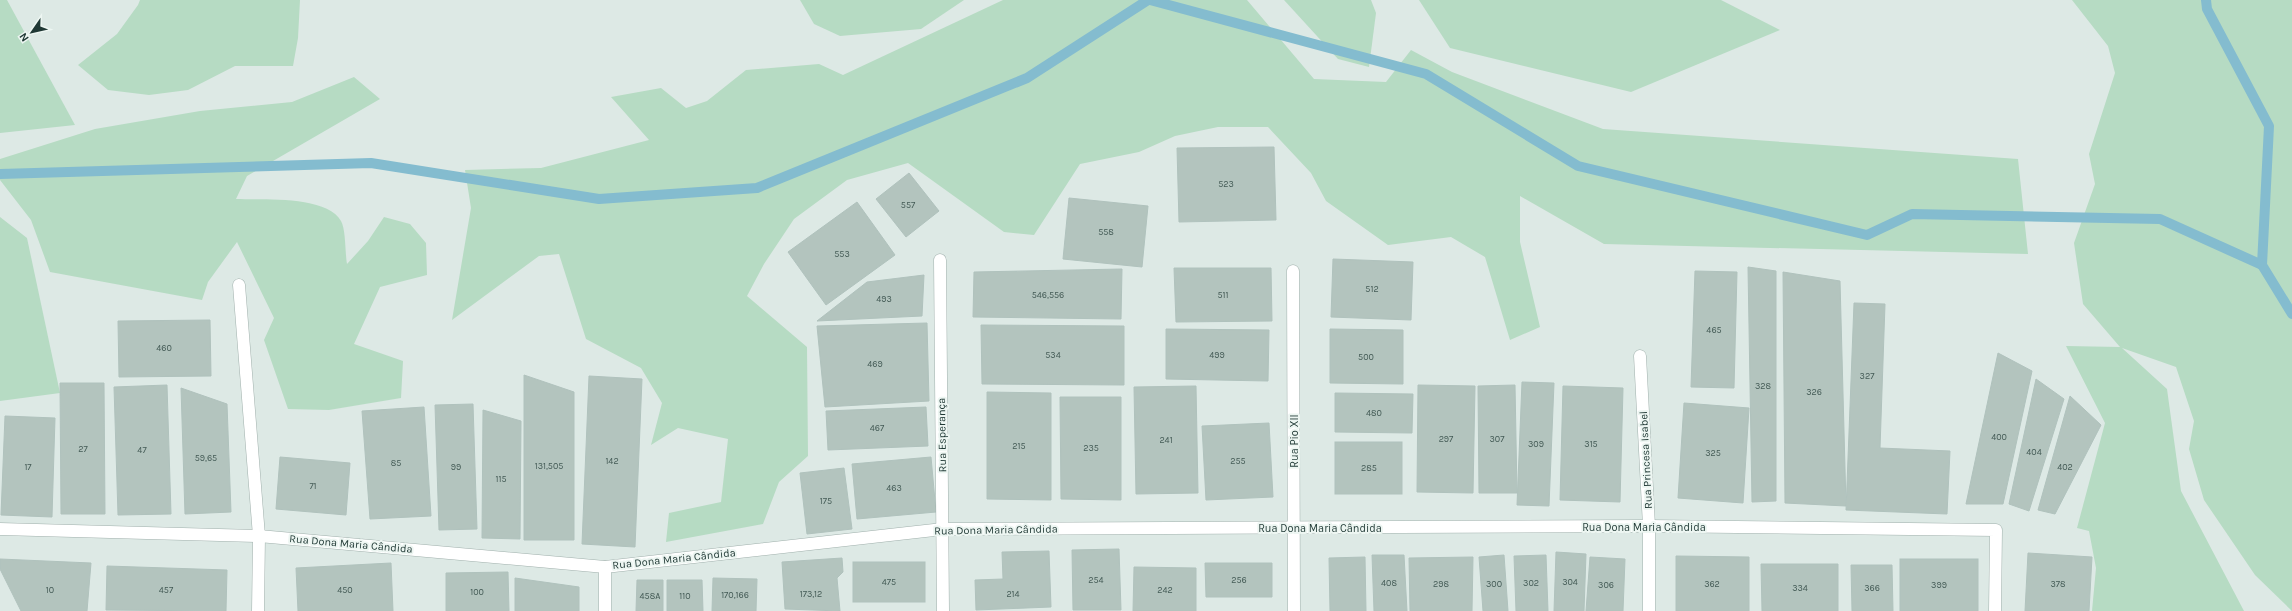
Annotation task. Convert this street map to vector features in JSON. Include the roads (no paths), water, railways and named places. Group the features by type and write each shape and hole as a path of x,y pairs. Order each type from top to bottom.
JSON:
{"street":[{"name":"Rua Esperança","path":"940,260 944,611"},
{"name":"Rua Pio XII","path":"1293,271 1294,611"},
{"path":"239,285 259,536 258,611"},
{"name":"Rua Princesa Isabel","path":"1640,356 1649,526 1649,611"},
{"name":"Rua Dona Maria Cândida","path":"0,529 259,536 605,567 943,529 1649,526 1996,530 1995,611"},
{"path":"605,567 605,611"}],"waterway":[{"path":"0,174 371,163 599,199 757,188 1027,78 1148,0"},
{"path":"1150,0 1426,74 1578,166 1867,235 1912,214 2160,219 2262,265"},
{"path":"2206,0 2207,9 2269,126 2262,265 2292,314"}]}
